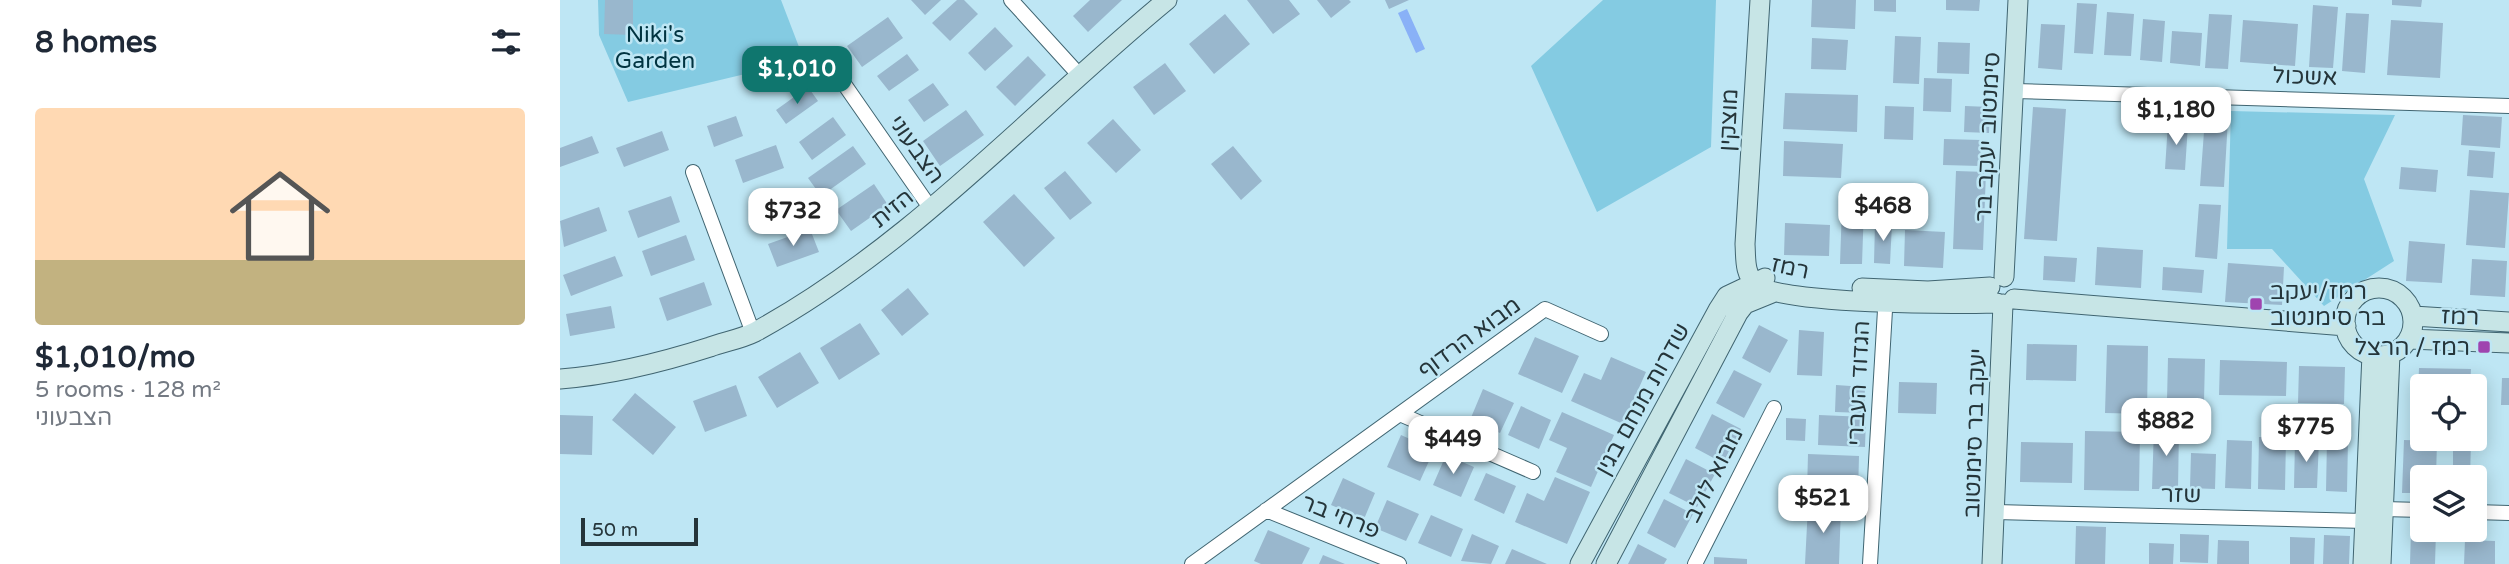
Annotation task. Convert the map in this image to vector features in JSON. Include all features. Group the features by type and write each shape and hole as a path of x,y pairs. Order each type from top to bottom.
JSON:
{"street":[{"path":"1011,0 1080,77"},
{"name":"הזית","path":"560,379 601,376 676,358 753,333 855,268 931,209 1167,0"},
{"name":"מוצקין","path":"1745,244 1760,0"},
{"name":"סימנטוב יעקב בר","path":"2002,294 2018,0"},
{"name":"הצבעוני","path":"842,81 931,209"},
{"name":"אשכול","path":"2015,91 2509,106"},
{"path":"693,172 753,333"},
{"name":"רמז","path":"1745,244 1764,285 1828,286 1886,295 1928,291 2002,294 2346,326"},
{"name":"שדרות מנחם בגין","path":"1580,564 1727,296 1764,285"},
{"name":"שדרות מנחם בגין","path":"1606,564 1738,313 1764,285"},
{"path":"2375,288 2396,292 2404,299 2413,316 2409,339 2381,354 2354,344 2346,326 2350,305 2356,296 2375,288"},
{"name":"יעקב בר סימנטוב","path":"1992,564 1997,512 2002,294"},
{"name":"הגדוד העברי","path":"1870,564 1886,295"},
{"name":"מבוא הרדוף","path":"1192,564 1402,415 1545,309 1601,334"},
{"name":"רמז","path":"2413,316 2509,323"},
{"name":"רמז","path":"2409,339 2509,343"},
{"path":"2381,354 2384,509 2381,564"},
{"path":"2363,564 2364,521 2381,354"},
{"name":"מבוא לולב","path":"1695,564 1774,408"},
{"path":"1402,415 1533,472"},
{"path":"2384,509 2410,510"},
{"name":"פרחי בר","path":"1266,510 1399,564"},
{"name":"שזר","path":"1997,512 2364,521"},
{"path":"2487,512 2509,513"}],"green space":[{"name":"Niki's Garden","path":"598,0 781,0 804,60 628,102 599,35"},
{"path":"1603,0 1716,0 1711,147 1597,212 1531,66"},
{"path":"2231,111 2395,115 2364,179 2394,261 2324,306 2272,249 2227,249"}],"shaded area":[{"path":"1407,9 1425,49 1416,53 1398,13"}],"building":[{"path":"605,0 633,0 633,35 604,34"},
{"path":"911,0 941,0 925,15"},
{"path":"957,0 964,0 978,14 950,41 932,23"},
{"path":"1090,0 1122,0 1088,32 1073,16"},
{"path":"1247,0 1289,0 1300,14 1273,34"},
{"path":"1317,0 1349,0 1351,2 1331,18"},
{"path":"1385,0 1409,0 1389,9"},
{"path":"1812,0 1856,0 1855,29 1811,27"},
{"path":"1874,0 1896,0 1896,12 1874,11"},
{"path":"1946,0 1980,0 1979,11 1946,10"},
{"path":"2392,0 2422,0 2421,7 2392,5"},
{"path":"2077,3 2097,4 2093,54 2074,53"},
{"path":"2313,5 2338,7 2333,68 2309,67"},
{"path":"2107,12 2134,14 2131,56 2104,55"},
{"path":"2346,13 2369,14 2365,73 2342,71"},
{"path":"1225,14 1250,44 1214,74 1189,44"},
{"path":"2209,14 2232,15 2228,69 2205,68"},
{"path":"888,17 903,38 862,67 847,46"},
{"path":"2143,19 2165,21 2162,62 2140,60"},
{"path":"2243,20 2298,24 2295,66 2240,62"},
{"path":"2391,20 2443,23 2440,78 2387,75"},
{"path":"2041,24 2065,25 2062,70 2038,68"},
{"path":"995,27 1013,46 985,71 968,53"},
{"path":"2172,31 2202,33 2200,66 2170,63"},
{"path":"1895,36 1921,37 1919,84 1893,83"},
{"path":"1812,38 1848,40 1846,70 1811,69"},
{"path":"1938,42 1970,43 1969,74 1937,73"},
{"path":"907,54 919,70 889,91 877,76"},
{"path":"1028,56 1046,75 1015,106 996,87"},
{"path":"1165,63 1186,91 1154,115 1133,87"},
{"path":"1924,78 1952,79 1951,112 1923,111"},
{"path":"933,83 949,105 924,122 908,100"},
{"path":"808,87 818,101 786,124 776,110"},
{"path":"1785,93 1858,95 1857,132 1783,129"},
{"path":"1885,106 1914,107 1913,140 1884,139"},
{"path":"1965,106 1990,107 1989,133 1964,132"},
{"path":"2033,107 2066,109 2057,241 2024,239"},
{"path":"966,110 984,135 940,166 923,141"},
{"path":"2463,115 2502,117 2500,148 2461,145"},
{"path":"736,116 743,136 714,147 707,126"},
{"path":"833,117 846,135 812,160 799,142"},
{"path":"2205,118 2228,119 2224,187 2200,186"},
{"path":"1113,119 1141,150 1116,173 1087,143"},
{"path":"2168,123 2188,125 2185,170 2165,169"},
{"path":"662,131 669,150 624,167 616,148"},
{"path":"592,136 599,153 560,167 560,148"},
{"path":"1944,139 1981,140 1980,166 1943,165"},
{"path":"1784,141 1843,144 1841,178 1783,176"},
{"path":"776,145 784,168 743,183 735,160"},
{"path":"853,146 866,164 821,196 808,178"},
{"path":"1233,146 1262,181 1241,200 1211,164"},
{"path":"2469,150 2495,152 2493,178 2467,176"},
{"path":"2401,167 2438,170 2436,192 2399,189"},
{"path":"1065,171 1092,203 1070,220 1044,188"},
{"path":"1956,171 1986,172 1983,250 1953,249"},
{"path":"874,184 888,205 851,231 836,210"},
{"path":"2470,190 2509,193 2505,248 2466,245"},
{"path":"793,193 801,213 761,228 753,208"},
{"path":"1014,194 1055,238 1024,267 983,222"},
{"path":"671,196 680,222 638,238 628,211"},
{"path":"2199,204 2221,205 2217,259 2195,257"},
{"path":"1842,206 1864,207 1862,264 1840,264"},
{"path":"599,207 607,231 564,247 560,221"},
{"path":"1785,223 1830,225 1829,256 1784,255"},
{"path":"1875,223 1892,223 1890,264 1874,263"},
{"path":"810,229 819,252 777,267 768,244"},
{"path":"1905,230 1945,232 1943,268 1904,266"},
{"path":"686,235 695,260 651,276 642,251"},
{"path":"2409,241 2445,244 2442,283 2406,281"},
{"path":"2097,247 2143,250 2141,288 2095,285"},
{"path":"615,256 623,276 571,296 563,275"},
{"path":"2044,256 2077,258 2075,282 2043,280"},
{"path":"2472,259 2507,261 2505,297 2470,295"},
{"path":"2228,263 2284,267 2282,305 2225,302"},
{"path":"2163,267 2204,270 2202,293 2162,290"},
{"path":"704,282 712,305 667,321 659,298"},
{"path":"908,288 929,314 902,336 881,310"},
{"path":"611,306 615,328 570,336 566,314"},
{"path":"860,323 880,354 839,380 820,348"},
{"path":"1759,325 1788,340 1770,373 1742,358"},
{"path":"1799,330 1824,332 1822,376 1797,375"},
{"path":"1535,337 1579,356 1562,393 1518,374"},
{"path":"2027,344 2077,345 2076,381 2026,380"},
{"path":"2107,345 2148,346 2147,414 2105,413"},
{"path":"800,352 819,383 777,408 758,377"},
{"path":"1611,357 1646,372 1623,424 1571,401 1584,373 1601,380"},
{"path":"2168,358 2205,359 2204,401 2167,400"},
{"path":"2220,360 2287,362 2286,396 2219,395"},
{"path":"2299,366 2345,367 2344,404 2298,403"},
{"path":"2419,368 2471,369 2471,374 2419,374"},
{"path":"1734,370 1762,384 1744,418 1716,403"},
{"path":"2502,378 2509,378 2509,405 2501,405"},
{"path":"1899,382 1937,383 1936,414 1898,413"},
{"path":"736,385 747,416 705,432 693,401"},
{"path":"1836,385 1865,387 1864,413 1835,412"},
{"path":"1483,389 1514,403 1500,433 1470,420"},
{"path":"635,393 676,427 653,455 612,420"},
{"path":"1521,406 1551,420 1539,449 1508,435"},
{"path":"1562,412 1614,435 1591,487 1556,472 1567,448 1549,440"},
{"path":"1712,414 1741,429 1723,463 1695,448"},
{"path":"560,415 593,416 592,455 560,454"},
{"path":"1819,415 1866,417 1865,447 1818,445"},
{"path":"1786,418 1806,419 1805,441 1786,440"},
{"path":"2154,427 2179,428 2178,489 2152,489"},
{"path":"2085,431 2140,432 2139,491 2084,490"},
{"path":"1401,435 1434,450 1420,481 1387,467"},
{"path":"2259,437 2286,438 2285,490 2258,489"},
{"path":"2327,439 2348,440 2347,492 2326,491"},
{"path":"2227,440 2252,441 2251,489 2225,488"},
{"path":"2295,440 2319,440 2317,488 2294,488"},
{"path":"2404,440 2410,440 2410,451 2437,451 2436,465 2410,465 2410,493 2402,493"},
{"path":"2021,442 2073,443 2072,483 2020,482"},
{"path":"2453,451 2471,451 2470,465 2453,465"},
{"path":"2191,453 2216,454 2215,489 2190,488"},
{"path":"1808,454 1859,456 1858,494 1807,492"},
{"path":"1446,455 1474,467 1461,497 1433,485"},
{"path":"1686,459 1715,474 1697,507 1669,493"},
{"path":"1486,473 1516,486 1504,514 1474,500"},
{"path":"1555,477 1590,492 1567,544 1515,522 1527,493 1544,501"},
{"path":"1343,478 1375,493 1364,519 1331,505"},
{"path":"1664,499 1693,514 1675,548 1647,533"},
{"path":"1387,500 1419,514 1406,541 1375,528"},
{"path":"1808,506 1841,507 1839,564 1805,564"},
{"path":"1431,515 1463,529 1451,557 1418,543"},
{"path":"2076,526 2106,527 2105,564 2075,564"},
{"path":"1268,530 1310,548 1302,564 1261,564 1254,561"},
{"path":"1472,534 1499,546 1491,564 1461,561"},
{"path":"2180,534 2209,535 2208,563 2180,562"},
{"path":"2324,535 2350,536 2349,564 2323,564"},
{"path":"2290,537 2315,538 2314,564 2290,564"},
{"path":"2218,540 2249,541 2249,564 2217,564"},
{"path":"2495,541 2495,564 2464,564 2465,542"},
{"path":"2411,542 2436,542 2435,564 2410,564"},
{"path":"2149,543 2174,544 2173,564 2149,564"},
{"path":"1638,544 1667,559 1664,564 1628,564"},
{"path":"1512,549 1547,564 1505,564"},
{"path":"1323,555 1345,564 1319,564"},
{"path":"1714,557 1747,559 1747,564 1714,564"}],"place":[{"name":"רמז/יעקב בר סימנטוב","path":"2256,304"},
{"name":"רמז / הרצל","path":"2484,347"}]}
